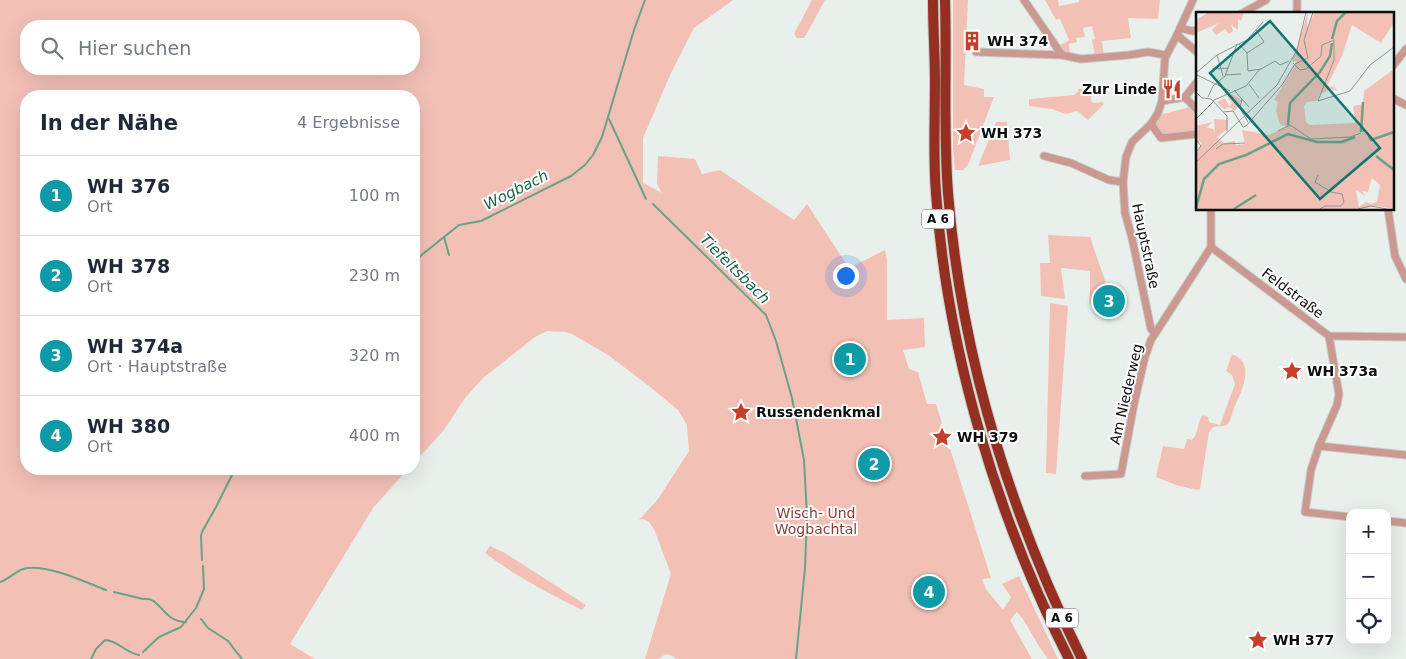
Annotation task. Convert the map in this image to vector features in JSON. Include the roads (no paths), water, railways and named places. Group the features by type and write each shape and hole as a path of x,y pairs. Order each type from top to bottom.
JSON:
{"highway":[{"name":"A 6","path":"933,0 936,192 941,242 962,360 992,474 1032,581 1069,659"},
{"name":"A 6","path":"945,0 944,123 947,172 952,233 973,358 987,413 1012,494 1043,577 1082,659"}],"street":[{"path":"1024,0 1062,55"},
{"name":"Hauptstraße","path":"1155,333 1152,331 1132,238 1126,219 1123,182 1128,148 1136,137 1152,124 1162,101 1166,55 1179,32 1193,0"},
{"path":"1245,12 1266,0"},
{"path":"1179,32 1196,30"},
{"path":"1179,32 1196,51"},
{"path":"1394,64 1406,49"},
{"path":"976,52 1062,55 1087,60 1148,52 1166,55"},
{"path":"1162,101 1185,97 1196,83"},
{"path":"1185,97 1196,109"},
{"path":"1394,99 1406,105"},
{"path":"1152,124 1161,138 1196,135"},
{"path":"1044,156 1071,163 1109,180 1123,182"},
{"path":"1211,210 1211,247"},
{"path":"1388,210 1395,256 1406,279"},
{"name":"Am Niederweg","path":"1086,476 1122,474 1149,345 1211,247"},
{"name":"Feldstraße","path":"1211,247 1329,336 1406,337"},
{"path":"1329,336 1339,394 1337,405 1311,470 1305,512 1346,517"},
{"path":"1319,446 1406,455"},
{"path":"1391,521 1406,523"}],"waterway":[{"name":"Wogbach","path":"420,256 459,225 481,221 571,176 585,165 593,155 602,137 634,30 645,0"},
{"name":"Tiefeltsbach","path":"609,119 646,199"},
{"name":"Tiefeltsbach","path":"653,204 766,315 776,341 792,398 804,460 807,516 805,568 796,659"},
{"path":"444,237 449,255"},
{"name":"Wogbach","path":"202,560 201,535 232,475"},
{"name":"Wogbach","path":"143,652 159,637 181,627 196,608 204,589 203,566"},
{"path":"0,582 23,569 36,568 67,575 106,590"},
{"path":"114,592 154,601 172,618 186,622"},
{"path":"201,619 208,628 228,641 242,659"},
{"name":"Wogbach","path":"91,659 96,649 105,640 114,642 139,655"}],"place":[{"name":"WH 374","path":"972,41"},
{"name":"Zur Linde","path":"1172,89"},
{"name":"WH 373","path":"966,133"},
{"name":"WH 374a","path":"1109,301"},
{"name":"WH 376","path":"850,359"},
{"name":"WH 373a","path":"1292,371"},
{"name":"Russendenkmal","path":"741,412"},
{"name":"WH 379","path":"942,437"},
{"name":"WH 378","path":"874,464"},
{"name":"WH 380","path":"929,592"},
{"name":"WH 377","path":"1258,640"}],"park label":[{"name":"Wisch- Und Wogbachtal","path":"816,522"}]}
